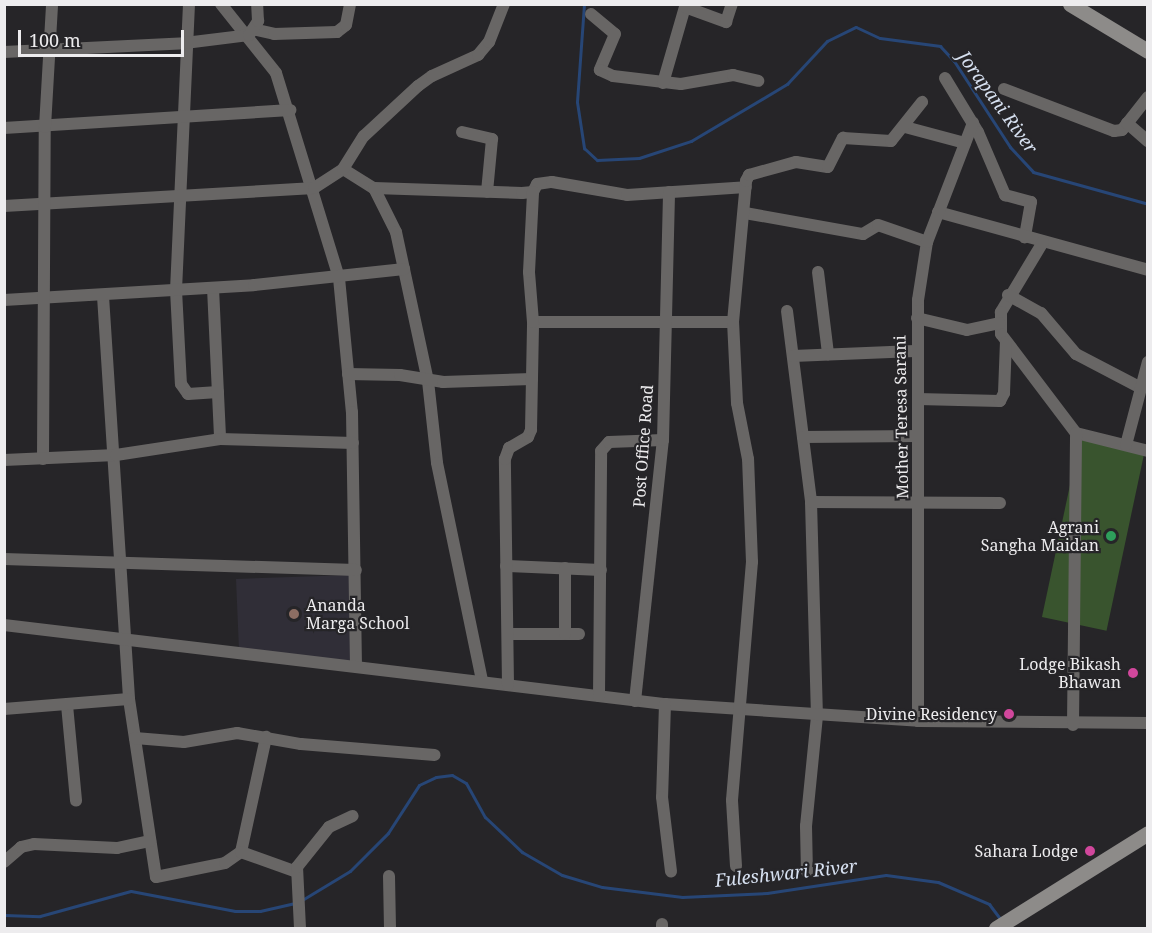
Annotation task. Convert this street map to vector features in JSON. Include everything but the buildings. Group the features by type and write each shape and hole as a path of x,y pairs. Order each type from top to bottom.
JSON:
{"main road":[{"path":"1070,4 1148,51"},
{"path":"996,928 1148,833"}],"street":[{"path":"43,459 45,127 52,4"},
{"path":"189,4 185,43 176,290 183,391 218,392"},
{"path":"221,4 251,32 276,73 314,188 339,278 353,443 356,666"},
{"path":"251,32 259,16 257,4"},
{"path":"4,52 185,43 251,32 274,34 338,32 346,25 350,4"},
{"path":"4,206 314,188 343,169 364,136 418,86 432,76 478,55 489,42 504,4"},
{"path":"663,83 685,7 726,22 732,4"},
{"path":"591,14 615,34 600,70 614,76 681,84 733,75 758,81"},
{"path":"945,78 973,123 1005,195 1031,202 1025,237"},
{"path":"1004,88 1110,130 1122,130 1148,97"},
{"path":"736,866 732,800 753,562 748,469 737,404 733,322 746,187 749,175 783,165 809,162 828,167 843,138 891,141 905,127 922,102"},
{"path":"4,128 290,110"},
{"name":"Mother Teresa Sarani","path":"918,720 918,399 915,351 917,318 927,242 973,123"},
{"path":"1127,123 1148,141"},
{"path":"905,127 965,143"},
{"path":"462,132 492,139 487,192"},
{"path":"343,169 374,188 533,192"},
{"path":"508,685 505,459 509,448 531,433 533,322 529,272 533,192 537,184 544,182 619,194 746,187"},
{"path":"374,188 396,232 428,381 437,464 482,681"},
{"name":"Post Office Road","path":"634,701 663,440 669,192"},
{"path":"745,213 863,234 878,225 927,242"},
{"path":"938,213 1148,270"},
{"path":"1043,242 1008,295 999,323 1006,342 1076,433 1073,725"},
{"path":"4,300 213,288 339,278 404,269"},
{"path":"818,272 828,354"},
{"path":"213,288 220,439"},
{"path":"1008,295 1041,313 1076,354 1138,387"},
{"path":"103,296 116,455 120,563 128,639 129,699 156,877 225,863 242,852 266,737"},
{"path":"787,311 811,502 818,716 806,826 807,872"},
{"path":"917,318 967,330 999,323"},
{"path":"533,322 666,320 733,322"},
{"path":"918,399 1000,401 1004,393 1006,342"},
{"path":"793,356 915,351"},
{"path":"1126,445 1138,387 1148,362"},
{"path":"348,374 399,375 428,381 532,379"},
{"path":"1076,433 1148,450"},
{"path":"803,437 918,436"},
{"path":"4,460 116,455 220,439 353,443"},
{"path":"599,696 601,451 609,442 663,440"},
{"path":"811,502 1000,503"},
{"path":"4,559 356,570"},
{"path":"506,566 601,570"},
{"path":"565,568 565,634"},
{"path":"4,625 665,704 818,716 918,720 1073,725 1148,723"},
{"path":"508,634 579,634"},
{"path":"4,709 129,699"},
{"path":"665,704 662,797 671,871"},
{"path":"67,705 71,777 76,801"},
{"path":"135,738 184,742 237,733 301,744 435,755"},
{"path":"300,924 300,890 297,872 329,827 353,816"},
{"path":"4,862 21,847 33,844 117,848 150,841"},
{"path":"242,852 297,872"},
{"path":"389,876 390,928"}],"shaded area":[{"name":"Ananda Marga School","path":"351,575 350,661 239,650 236,579"}],"green space":[{"name":"Agrani Sangha Maidan","path":"1080,438 1145,452 1107,631 1042,617"}],"waterway":[{"name":"Jorapani River","path":"584,4 577,102 584,148 597,160 639,158 691,141 787,84 827,41 856,27 880,38 940,46 954,61 1010,147 1033,172 1148,204"},
{"name":"Fuleshwari River","path":"302,900 350,871 388,833 419,785 436,777 452,775 466,783 485,817 522,852 562,875 602,887 682,897 767,893 886,875 938,882 989,904 1001,920"},
{"name":"Fuleshwari River","path":"4,915 40,916 131,891 235,911 260,911 296,903"}],"place":[{"name":"Agrani Sangha Maidan","path":"1111,536"},
{"name":"Ananda Marga School","path":"294,614"},
{"name":"Lodge Bikash Bhawan","path":"1133,673"},
{"name":"Divine Residency","path":"1009,714"},
{"name":"Sahara Lodge","path":"1090,851"}]}
